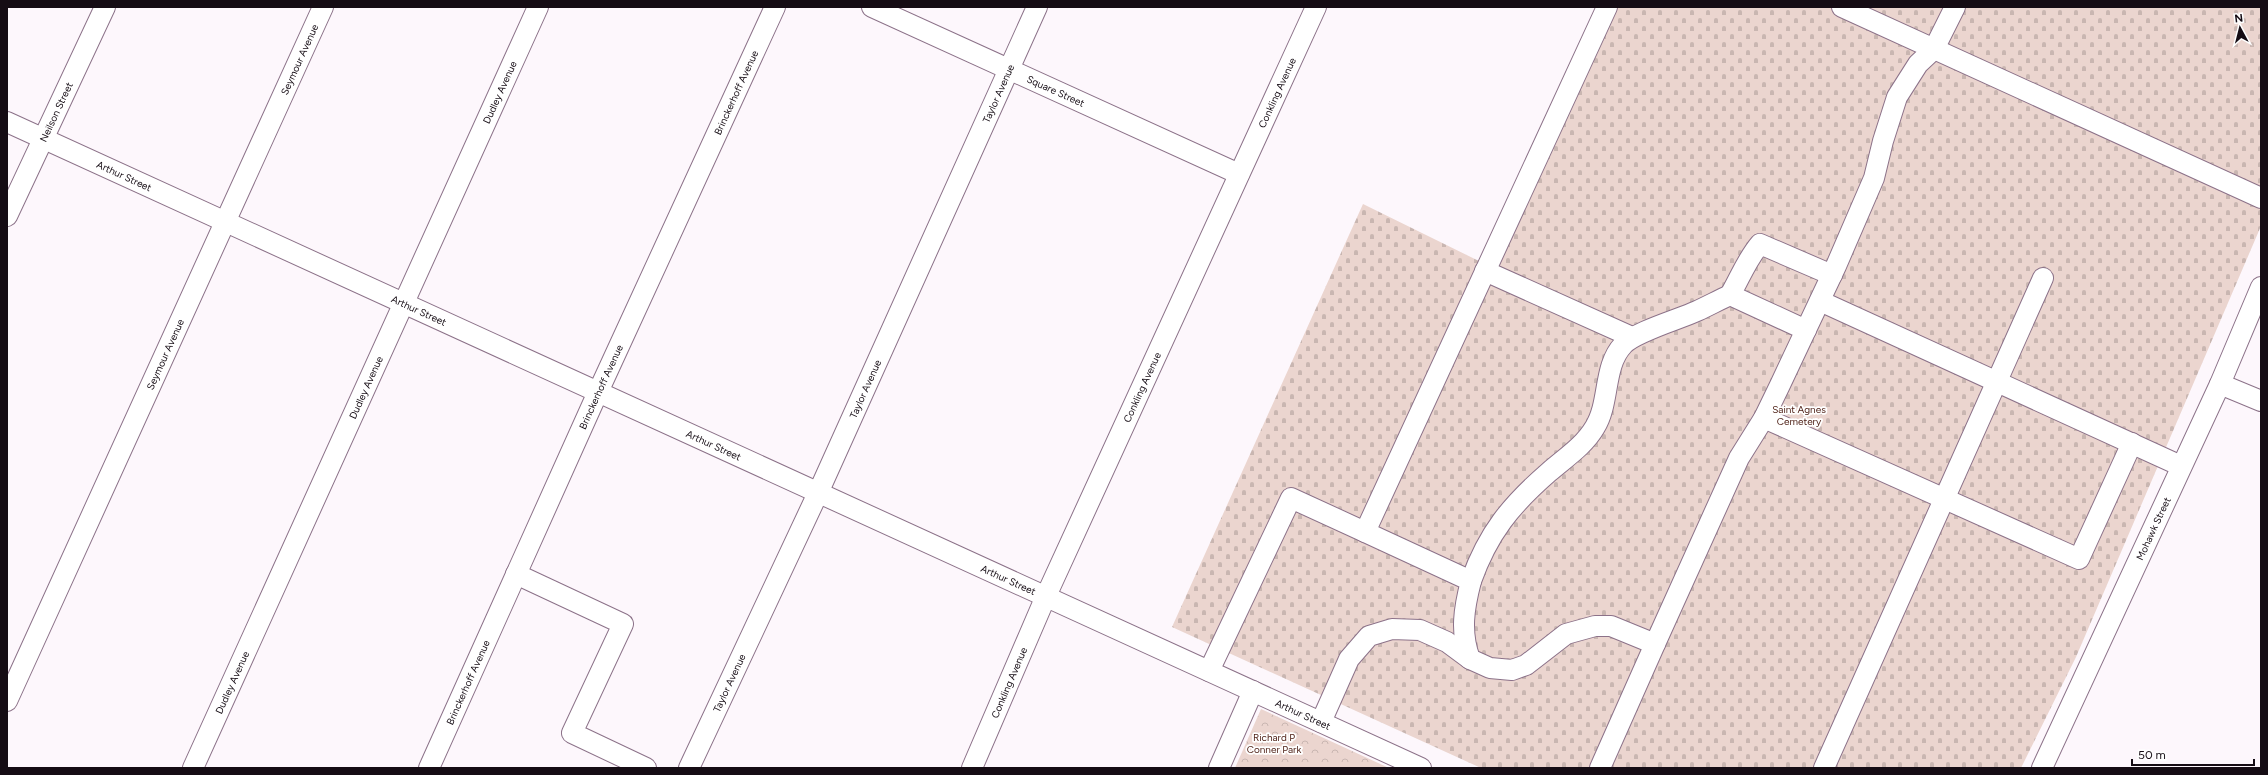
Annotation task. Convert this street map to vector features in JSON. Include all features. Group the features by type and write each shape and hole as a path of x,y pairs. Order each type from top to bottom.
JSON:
{"street":[{"name":"Neilson Street","path":"7,216 105,7"},
{"name":"Seymour Avenue","path":"7,701 115,461 324,7"},
{"name":"Dudley Avenue","path":"193,768 538,7"},
{"name":"Brinckerhoff Avenue","path":"430,768 598,392 775,7"},
{"name":"Square Street","path":"872,7 1239,174"},
{"name":"Taylor Avenue","path":"690,768 818,493 1037,7"},
{"name":"Conkling Avenue","path":"972,768 1046,596 1316,7"},
{"path":"1364,532 1607,7"},
{"path":"1842,7 2261,198"},
{"path":"1600,768 1739,458 1764,418 1832,274 1874,178 1883,141 1897,96 1918,64 1934,49 1955,7"},
{"name":"Arthur Street","path":"7,122 1421,768"},
{"path":"1470,659 1464,644 1464,608 1478,559 1498,523 1519,499 1575,451 1595,428 1602,411 1613,363 1622,345 1632,337 1698,311 1730,295 1741,277 1750,255 1760,244 1832,274"},
{"path":"1485,271 1632,337"},
{"path":"1824,768 2044,278"},
{"name":"Mohawk Street","path":"2042,768 2220,384 2261,287"},
{"path":"1730,295 1806,330"},
{"path":"1820,301 2181,466"},
{"path":"2220,384 2261,401"},
{"path":"1764,418 2079,559 2132,443"},
{"path":"1209,670 1291,498 1471,581"},
{"path":"516,574 623,624 572,733 646,768"},
{"path":"1321,722 1349,659 1368,636 1392,629 1420,630 1447,642 1470,659 1490,668 1512,670 1526,665 1566,634 1595,626 1611,626 1655,644"},
{"path":"1219,768 1254,691"}],"green space":[{"name":"Saint Agnes Cemetery","path":"1608,7 2261,7 2261,226 2076,657 2021,768 1481,768 1172,627 1363,204 1485,264"},
{"name":"Richard P Conner Park","path":"1261,709 1389,768 1235,768"}]}
